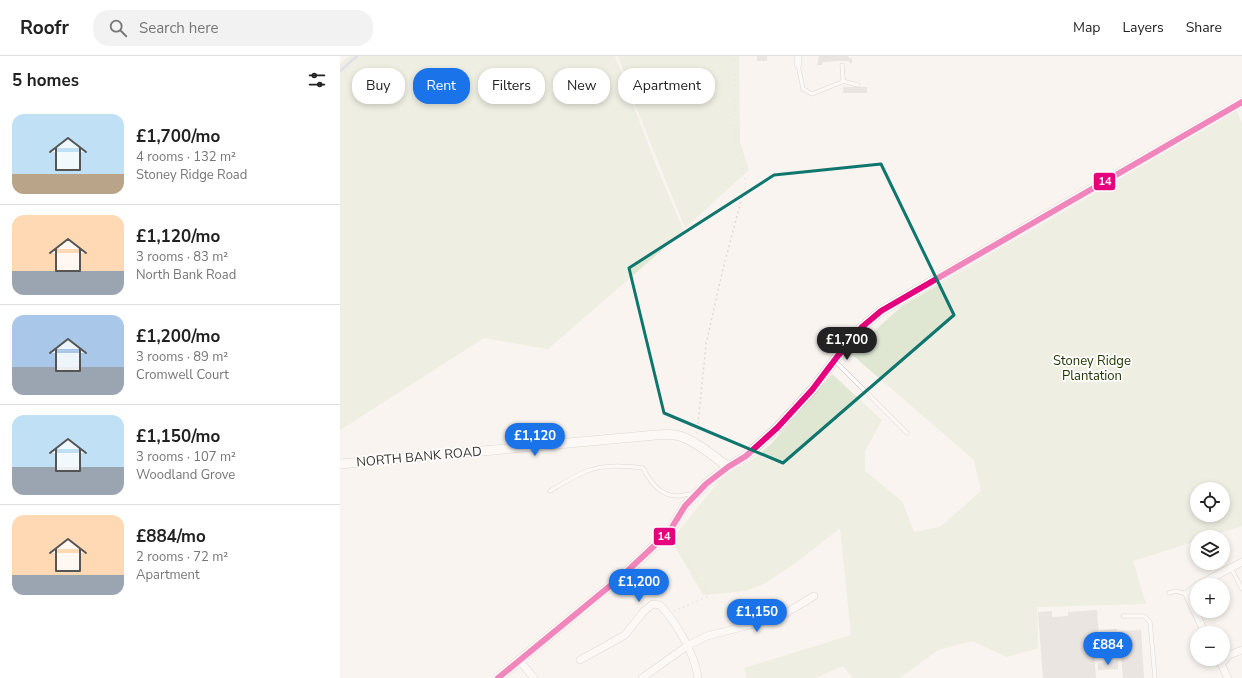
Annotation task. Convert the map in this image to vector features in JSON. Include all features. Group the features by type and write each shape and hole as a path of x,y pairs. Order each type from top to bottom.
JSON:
{"street":[{"path":"798,56 798,64"},
{"path":"498,678 616,581 669,532 685,506 706,484 728,467 746,456 778,428 812,390 862,327 881,311 1242,102"},
{"name":"NORTH BANK ROAD","path":"340,464 656,435 676,435 696,444 728,467"},
{"path":"1213,578 1242,562"},
{"path":"1188,594 1202,626"},
{"path":"642,678 687,646 707,636 768,620 786,613 814,596"},
{"path":"580,660 625,635 644,611 653,604 660,605 668,614 687,646 697,669 698,678"},
{"path":"1230,655 1242,650"},
{"path":"519,660 534,678"},
{"path":"1222,666 1228,678"}],"lane":[{"path":"798,64 803,89 812,94 840,84 842,81 842,65"},
{"path":"842,81 858,85"},
{"path":"835,360 907,433"},
{"path":"550,491 586,472 601,467 614,466 643,468 648,478 655,486 662,492 672,496 690,493 696,495"},
{"path":"1231,568 1242,589"},
{"path":"1170,593 1176,591 1188,594"},
{"path":"1123,616 1144,616 1150,622 1154,678"}],"path":[{"path":"696,444 706,344 722,273 746,182 734,142 735,56"},
{"path":"668,614 709,596 669,532"}],"highlighted area":[{"path":"881,164 954,315 783,463 664,413 629,268 774,175"}],"green space":[{"path":"349,56 615,56 620,68 618,68 618,104 633,104 657,168 684,231 548,349 484,338 340,430 340,64"},
{"path":"618,56 739,56 740,142 749,170 685,228 635,104 715,104 715,68 622,68"},
{"name":"Stoney Ridge Plantation","path":"1237,111 1242,124 1242,526 1230,530 1190,530 1190,543 1133,561 1146,604 1037,607 1038,648 1007,657 972,641 938,650 900,678 853,678 843,666 815,678 747,678 744,668 851,635 840,528 797,562 764,584 746,591 703,595 671,540 720,480 737,468 749,462 772,443 832,374 882,420 865,451 865,471 902,501 914,532 940,527 981,491 974,460 850,353 902,306"}],"building":[{"path":"757,56 767,56 767,61 757,61"},
{"path":"819,56 848,56 849,58 852,58 852,63 849,63 849,61 839,61 823,62 822,65 817,65"},
{"path":"843,87 867,87 867,93 843,93"},
{"path":"1097,610 1099,638 1093,638 1096,678 1043,678 1038,612 1052,611 1052,617 1068,616 1068,612"},
{"path":"1117,629 1118,641 1101,642 1100,630"},
{"path":"1141,630 1144,678 1123,678 1119,631"},
{"path":"1118,661 1118,669 1098,670 1098,663"}],"waterway":[{"path":"340,71 357,56"}],"transit line":[{"name":"14","path":"498,678 622,576 669,532 685,506 706,484 728,467 746,456 777,428 812,390 862,327 881,311 1242,102"}]}
